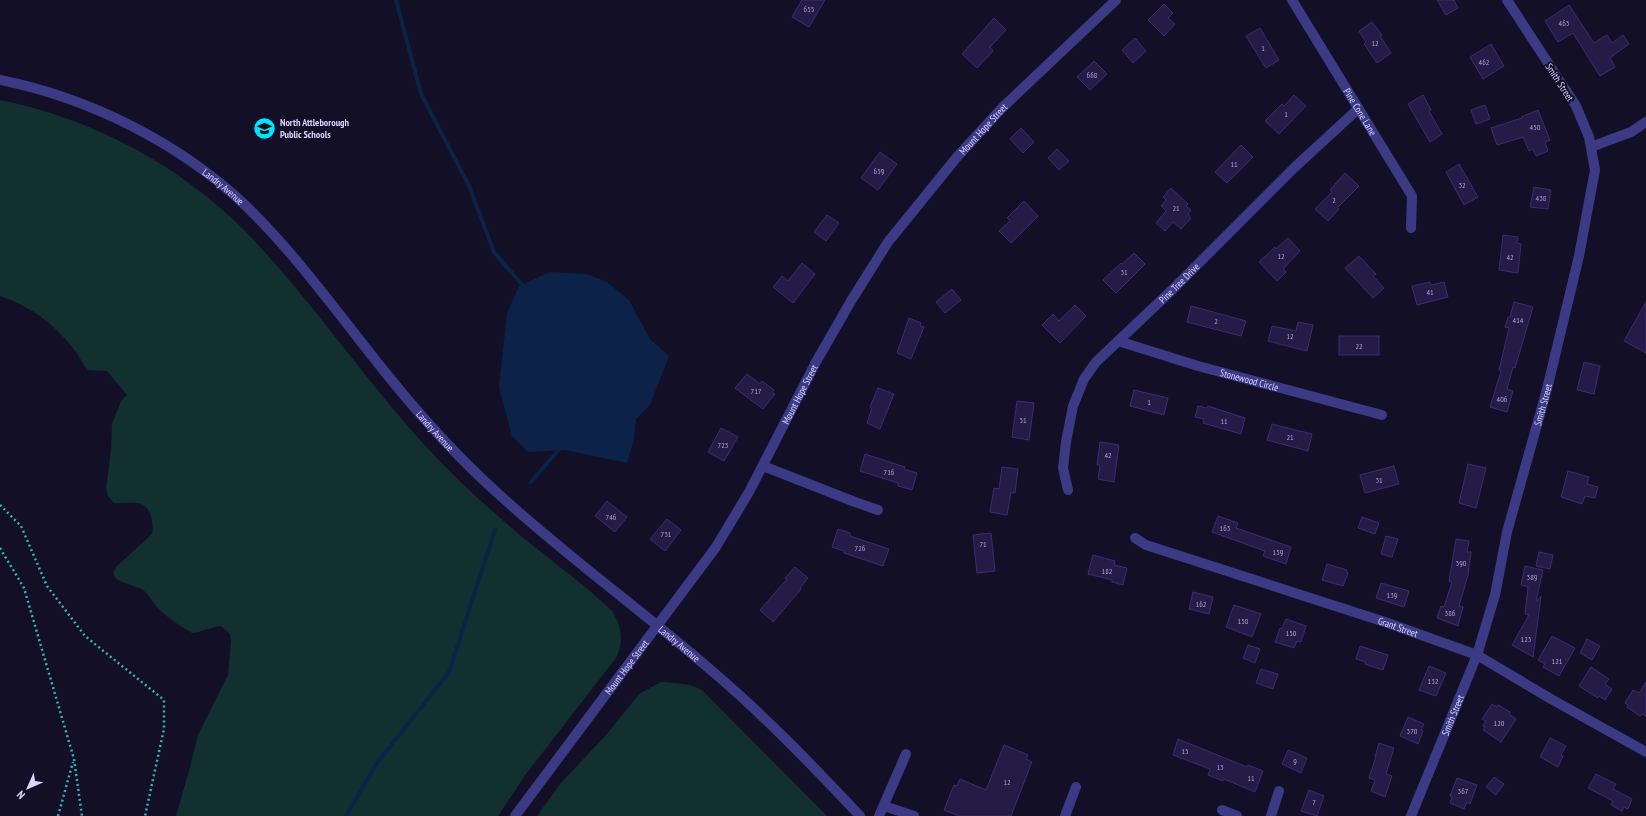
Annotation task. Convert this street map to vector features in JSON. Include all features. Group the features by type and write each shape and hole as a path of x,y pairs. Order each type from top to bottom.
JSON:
{"street":[{"name":"Mount Hope Street","path":"515,816 716,547 763,466 816,362 851,301 888,242 957,157 992,119 1116,0"},
{"name":"Pine Cone Lane","path":"1292,0 1332,63 1358,108 1384,147 1412,196 1411,228"},
{"name":"Smith Street","path":"1411,816 1477,655 1495,595 1507,532 1547,390 1579,256 1595,170 1589,137 1576,106 1508,0"},
{"name":"Landry Avenue","path":"0,80 27,85 119,121 177,152 221,185 242,203 285,247 387,375 439,434 477,474 548,538 657,624 750,704 788,740 860,816"},
{"name":"Pine Tree Drive","path":"1068,490 1063,468 1073,406 1084,379 1096,362 1107,349 1118,341 1295,167 1358,108"},
{"path":"1591,147 1631,132 1646,122"},
{"name":"Stonewood Circle","path":"1118,341 1198,366 1382,415"},
{"path":"763,466 878,510"},
{"name":"Grant Street","path":"1135,538 1146,545 1385,622 1477,655 1551,699 1646,752"},
{"path":"879,816 906,754"},
{"path":"1065,816 1076,787"},
{"path":"1271,816 1279,791"},
{"path":"884,806 914,816"},
{"path":"1222,810 1237,816"}],"path":[{"path":"0,505 21,526 48,586 86,636 164,700 164,729 145,816"},
{"path":"0,548 24,588 74,759 82,816"},
{"path":"58,816 74,759"}],"green space":[{"path":"0,100 34,108 68,119 100,132 163,165 220,207 270,258 409,428 434,455 503,521 612,611 620,628 621,634 619,652 616,658 526,774 498,816 176,816 198,735 228,675 231,641 230,634 221,626 192,633 163,613 143,590 120,581 114,576 117,566 152,534 153,530 152,520 146,507 137,503 114,503 108,496 106,489 111,450 112,424 121,401 127,395 107,371 88,370 65,338 49,323 31,310 0,296"},
{"path":"661,682 677,683 702,690 827,816 537,816 560,784 607,734 639,694"}],"water":[{"path":"550,272 587,274 607,282 629,300 650,339 669,356 650,405 636,419 634,439 627,463 565,450 528,452 512,436 499,387 507,313 519,286"}],"building":[{"path":"802,0 825,0 809,27 792,17"},
{"path":"1437,0 1454,0 1458,8 1446,15"},
{"path":"1164,4 1173,13 1168,18 1175,24 1164,36 1148,20"},
{"path":"1569,5 1594,43 1607,35 1612,43 1623,35 1629,44 1610,58 1615,67 1600,76 1573,33 1558,42 1545,21"},
{"path":"994,18 1006,30 990,47 993,51 977,68 962,54"},
{"path":"1372,22 1382,35 1380,36 1391,53 1377,63 1364,44 1366,42 1359,31"},
{"path":"1260,28 1279,60 1266,68 1246,36"},
{"path":"1135,38 1146,51 1133,63 1122,50"},
{"path":"1491,44 1504,66 1483,79 1470,57"},
{"path":"1094,61 1107,74 1090,90 1077,77"},
{"path":"1294,95 1306,106 1279,134 1265,121 1282,104 1284,106"},
{"path":"1423,95 1431,110 1429,111 1442,134 1430,142 1408,104"},
{"path":"1485,105 1490,119 1476,124 1471,110"},
{"path":"1538,110 1550,140 1545,142 1548,151 1536,156 1533,149 1529,151 1523,137 1497,145 1491,128 1522,118 1521,117"},
{"path":"1021,128 1034,142 1023,153 1010,139"},
{"path":"1241,145 1253,157 1227,183 1215,172"},
{"path":"1057,149 1069,161 1059,170 1048,158"},
{"path":"880,152 897,164 878,190 861,178"},
{"path":"1459,164 1478,197 1464,205 1446,172"},
{"path":"1345,173 1359,186 1337,208 1339,209 1328,221 1315,209 1332,192 1330,190"},
{"path":"1534,187 1551,190 1548,209 1530,207"},
{"path":"1171,188 1188,204 1186,206 1191,210 1188,214 1191,218 1181,229 1173,222 1165,231 1156,223 1166,211 1161,206 1166,200 1163,197"},
{"path":"1024,201 1038,216 1011,243 999,231 1010,221 1007,218"},
{"path":"827,215 839,223 826,241 814,232"},
{"path":"1503,235 1518,237 1517,243 1521,244 1518,273 1499,270"},
{"path":"1288,238 1300,251 1283,269 1286,272 1277,281 1259,262 1275,247 1276,249"},
{"path":"1134,253 1145,264 1116,293 1103,280"},
{"path":"1359,256 1376,274 1373,276 1384,288 1373,298 1345,268"},
{"path":"802,263 815,274 793,303 773,287 782,276 788,281"},
{"path":"1430,282 1431,285 1444,282 1448,297 1417,305 1412,286"},
{"path":"952,289 961,300 945,313 936,302"},
{"path":"1514,302 1533,307 1515,368 1513,367 1507,389 1513,391 1507,412 1490,407 1501,371 1499,370 1509,328 1505,327 1508,317 1510,317"},
{"path":"1646,302 1646,353 1624,341"},
{"path":"1075,305 1086,316 1060,343 1042,325 1053,314 1059,321"},
{"path":"1191,306 1246,321 1241,336 1187,322"},
{"path":"909,318 921,323 920,326 924,327 911,359 897,353"},
{"path":"1298,322 1313,325 1307,351 1268,341 1272,326 1296,331"},
{"path":"1339,336 1379,336 1379,355 1339,355"},
{"path":"1584,362 1600,366 1594,394 1577,390"},
{"path":"747,374 760,384 762,381 774,390 772,392 775,394 763,409 735,388"},
{"path":"878,388 894,394 880,429 867,423 872,408 870,407"},
{"path":"1134,390 1168,398 1164,415 1130,406"},
{"path":"1017,401 1034,403 1029,440 1012,437"},
{"path":"1198,406 1207,408 1208,406 1245,418 1241,434 1203,423 1204,419 1195,417"},
{"path":"1272,424 1312,434 1308,451 1267,440"},
{"path":"721,428 738,437 724,461 708,452"},
{"path":"1100,442 1119,445 1114,482 1098,479 1100,465 1097,465"},
{"path":"865,454 905,467 904,469 917,473 912,490 898,486 898,483 860,471"},
{"path":"1468,464 1486,468 1476,508 1459,503"},
{"path":"1394,466 1399,484 1365,493 1360,475"},
{"path":"1002,467 1018,469 1015,493 1011,492 1007,515 990,512 994,488 999,489"},
{"path":"1568,471 1589,477 1587,484 1598,487 1595,498 1585,496 1582,504 1561,497"},
{"path":"607,501 627,517 615,532 595,516"},
{"path":"1218,516 1238,523 1236,528 1291,547 1286,564 1263,556 1265,551 1212,532"},
{"path":"1362,517 1379,523 1375,534 1358,528"},
{"path":"667,519 681,530 665,551 650,539"},
{"path":"838,529 850,533 850,536 889,549 883,566 844,553 844,551 832,547"},
{"path":"991,533 995,571 977,573 973,535"},
{"path":"1386,536 1398,539 1392,557 1381,554"},
{"path":"1456,539 1469,541 1467,552 1471,552 1468,575 1459,606 1463,607 1458,626 1437,618 1441,606 1444,607 1452,582 1449,581"},
{"path":"1539,552 1553,555 1550,569 1536,566"},
{"path":"1093,555 1115,561 1114,565 1127,568 1123,585 1112,582 1112,580 1088,574"},
{"path":"1327,564 1347,570 1346,572 1348,573 1343,586 1322,580"},
{"path":"1525,566 1543,570 1536,601 1541,596 1533,657 1512,645 1529,615 1525,614 1528,587 1521,585"},
{"path":"795,567 808,578 800,588 801,589 773,622 760,610 787,579 785,578"},
{"path":"1381,583 1409,591 1404,607 1376,598"},
{"path":"1193,592 1213,597 1209,614 1189,609"},
{"path":"1234,605 1261,614 1252,637 1226,627"},
{"path":"1286,619 1306,626 1301,642 1297,641 1294,648 1275,642 1280,628 1282,629"},
{"path":"1552,636 1575,648 1559,676 1543,667 1545,664 1538,660"},
{"path":"1587,639 1600,646 1592,660 1580,653"},
{"path":"1248,645 1260,649 1255,663 1243,658"},
{"path":"1360,646 1388,655 1383,670 1365,664 1366,662 1356,659"},
{"path":"1429,666 1446,673 1436,696 1419,690"},
{"path":"1591,667 1609,679 1605,684 1612,689 1605,700 1599,696 1598,698 1579,686"},
{"path":"1261,669 1278,674 1273,689 1256,683"},
{"path":"1646,682 1646,716 1642,714 1640,716 1627,707 1628,705 1625,703 1633,690 1639,693"},
{"path":"1492,704 1497,707 1498,705 1510,712 1509,714 1516,719 1501,742 1483,730 1485,727 1483,726 1486,721 1482,719"},
{"path":"1408,717 1424,724 1418,744 1400,736"},
{"path":"1550,738 1566,746 1561,755 1563,756 1558,767 1540,757"},
{"path":"1178,739 1247,767 1248,765 1263,771 1255,792 1224,779 1223,781 1208,775 1210,769 1173,755"},
{"path":"1379,743 1394,748 1386,774 1392,776 1385,797 1371,791 1375,780 1369,778"},
{"path":"1004,745 1028,755 1026,759 1032,762 1011,816 959,816 944,810 954,785 957,786 960,779 986,790"},
{"path":"1288,750 1307,758 1301,773 1282,764"},
{"path":"1596,774 1616,784 1613,789 1632,799 1628,809 1624,807 1622,811 1611,805 1613,801 1588,788"},
{"path":"1494,777 1504,784 1496,795 1486,787"},
{"path":"1457,778 1477,785 1470,804 1467,802 1464,809 1450,803 1452,797 1450,796"},
{"path":"1309,790 1324,796 1317,816 1301,811"}],"waterway":[{"path":"396,0 421,94 469,186 494,252 525,288"},
{"path":"531,482 561,447"},
{"path":"346,816 377,763 449,672 495,530"}],"place":[{"name":"North Attleborough Public Schools","path":"264,128"}]}
